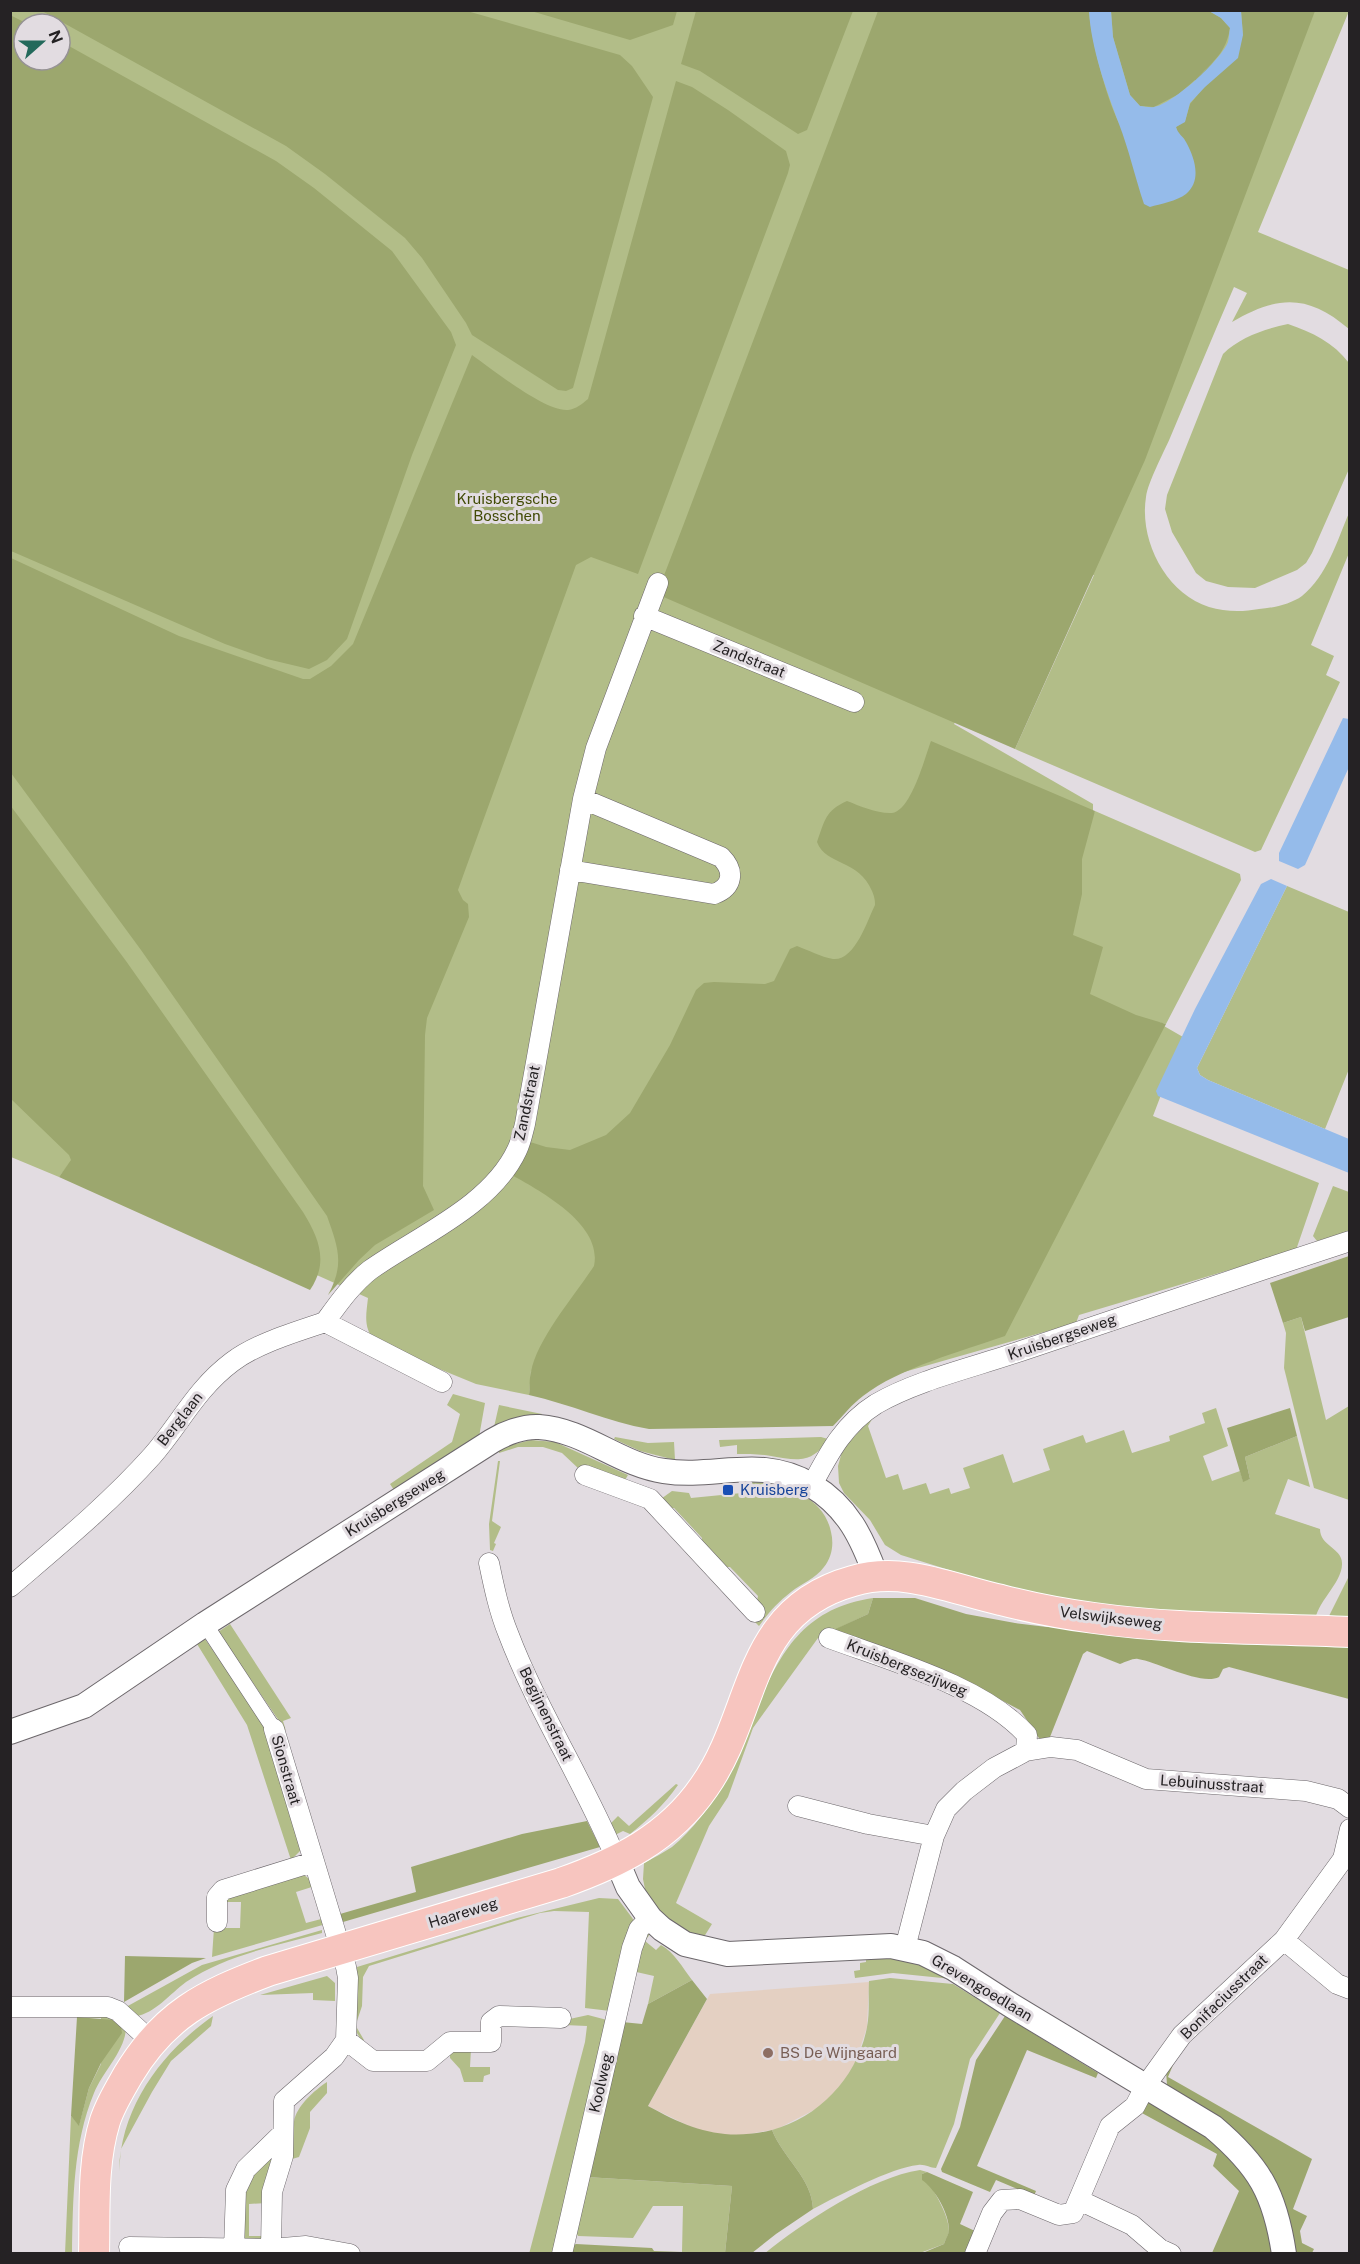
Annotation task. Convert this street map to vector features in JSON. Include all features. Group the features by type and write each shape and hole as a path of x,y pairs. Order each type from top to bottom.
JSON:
{"main road":[{"name":"Velswijkseweg","path":"876,1576 909,1576 1000,1600 1064,1613 1143,1624 1350,1632"},
{"name":"Haareweg","path":"94,2253 96,2181 105,2120 119,2091 151,2041 176,2017 221,1990 268,1971 561,1883 617,1861 649,1843 675,1823 706,1786 723,1754 755,1671 767,1647 790,1615 829,1590 852,1581 876,1576"}],"street":[{"name":"Zandstraat","path":"325,1322 349,1290 368,1271 457,1214 485,1193 518,1150 525,1124 583,799 596,748 658,583"},
{"name":"Zandstraat","path":"644,616 854,702"},
{"path":"570,870 714,894 722,891 728,885 729,865 721,857 583,799"},
{"name":"Kruisbergseweg","path":"812,1485 843,1431 868,1410 889,1398 932,1380 1350,1241"},
{"path":"325,1322 442,1382"},
{"name":"Berglaan","path":"10,1587 93,1515 153,1455 196,1396 233,1361 264,1345 325,1322"},
{"name":"Kruisbergseweg","path":"10,1732 84,1706 205,1624 500,1436 532,1427 551,1428 573,1434 641,1465 662,1471 689,1473 737,1468 769,1470 796,1478 812,1485 836,1505 850,1521 862,1539 876,1576"},
{"path":"632,1492 641,1465"},
{"path":"585,1475 650,1499 755,1612"},
{"name":"Begijnenstraat","path":"489,1563 497,1603 520,1663 598,1816 617,1861"},
{"name":"Sionstraat","path":"205,1624 274,1729 348,1978 346,2040"},
{"name":"Kruisbergsezijweg","path":"829,1638 964,1689 1016,1722 1027,1735 1026,1751"},
{"name":"Lebuinusstraat","path":"905,1948 934,1836 946,1809 964,1791 994,1768 1026,1751 1051,1747 1077,1750 1146,1779 1306,1791 1338,1799 1350,1808"},
{"path":"798,1806 868,1824 934,1836"},
{"name":"Bonifaciusstraat","path":"1079,2200 1110,2126 1135,2106 1146,2085 1182,2035 1284,1940 1343,1859 1350,1829"},
{"name":"Grevengoedlaan","path":"617,1861 628,1887 650,1918 685,1944 728,1954 891,1946 923,1953 953,1968 1213,2127 1235,2145 1264,2181 1280,2228 1284,2253"},
{"path":"217,1922 217,1897 223,1890 313,1862"},
{"name":"Koolweg","path":"562,2253 632,1948 639,1929 650,1918"},
{"path":"1284,1940 1337,1984 1350,1989"},
{"path":"10,2007 108,2007 118,2011 151,2041"},
{"path":"271,2249 272,2192 283,2156 284,2101 334,2057 346,2040 373,2061 428,2061 450,2042 491,2042 491,2022 499,2016 561,2018"},
{"path":"234,2248 236,2190 246,2169 283,2133"},
{"path":"975,2253 992,2213 1002,2200 1010,2198 1020,2199 1059,2215 1073,2213 1079,2200 1132,2225 1160,2249 1171,2253"},
{"path":"129,2247 271,2249 306,2246 350,2253"}],"shaded area":[{"name":"BS De Wijngaard","path":"869,1982 867,2027 856,2061 832,2096 818,2108 777,2129 744,2135 728,2135 709,2133 689,2126 648,2106 710,1994"}],"green space":[{"name":"Kruisbergsche Bosschen","path":"11,11 1349,11 1258,232 1349,270 1349,329 1320,309 1292,302 1264,307 1232,322 1247,293 1234,287 1146,497 1147,531 1159,563 1168,578 1194,600 1215,609 1228,611 1276,607 1302,596 1311,588 1325,568 1349,513 1349,553 1311,645 1334,656 1326,675 1340,682 1261,850 1255,852 1015,749 1094,575 1043,579 954,724 1093,804 1093,815 1095,811 1240,874 1241,880 1166,1024 1157,1022 1183,1037 1153,1116 1319,1183 1296,1250 1079,1315 1076,1323 848,1388 531,1371 529,1395 476,1384 376,1343 367,1327 368,1298 69,1164 59,1177 11,1157"},
{"path":"42,11 467,11 620,55 632,66 653,97 573,388 566,391 558,390 472,335 422,258 405,238 286,146 72,28 72,12"},
{"path":"531,11 677,11 673,25 630,40"},
{"path":"696,11 853,11 807,130 798,134 700,71 681,64"},
{"path":"878,11 1089,11 1100,68 1119,123 1185,140 1178,134 1176,127 1185,121 1190,104 1204,87 1195,80 1179,94 1154,107 1140,106 1130,95 1113,37 1111,11 1209,11 1221,18 1230,28 1228,37 1218,57 1196,79 1243,35 1241,11 1315,11 1145,460 1015,749 659,595 658,591"},
{"path":"10,15 12,16 12,72 72,72 72,48 276,161 314,188 392,251 451,332 456,345 412,455 347,639 327,660 309,669 267,659 225,644 11,551"},
{"path":"676,81 692,87 786,151 790,165 788,173 638,574 591,557 576,565 458,890 468,904 469,917 427,1018 425,1035 423,1186 434,1210 375,1245 328,1295 337,1274 338,1256 327,1216 141,950 11,773 11,558 179,636 303,679 310,679 331,666 353,644 472,355 533,397 558,409 574,409 588,399"},
{"path":"1288,324 1322,339 1349,363 1349,469 1306,563 1297,570 1255,588 1228,587 1206,581 1196,573 1172,532 1165,509 1167,495 1223,354 1253,334"},
{"path":"931,741 1095,811 1082,859 1082,894 1073,935 1103,947 1090,994 1136,1015 1166,1024 1005,1336 931,1361 894,1377 859,1399 833,1426 649,1429 529,1395 531,1372 535,1359 549,1332 594,1266 594,1251 589,1236 567,1211 510,1174 527,1141 546,1147 570,1150 606,1135 630,1113 670,1045 696,990 704,983 765,984 774,981 790,949 797,946 833,959 848,954 864,930 875,905 875,899 859,873 821,850 817,842 824,822 834,809 847,801 881,812 892,813 899,810 911,794"},
{"path":"10,805 126,961 303,1212 314,1231 320,1250 319,1270 310,1290 59,1177 71,1160 69,1155 11,1099"},
{"path":"1287,886 1349,912 1349,1069 1325,1129 1208,1080 1200,1075 1197,1068"},
{"path":"1333,1186 1349,1192 1349,1231 1317,1241 1313,1236"},
{"path":"1349,1256 1349,1317 1305,1331 1301,1317 1283,1323 1270,1283"},
{"path":"1301,1317 1326,1420 1349,1406 1349,1500 1314,1488 1284,1368 1286,1333 1283,1323"},
{"path":"453,1394 485,1403 479,1437 394,1490 390,1484 452,1442 460,1414 447,1405"},
{"path":"499,1405 542,1414 542,1416 520,1417 494,1427"},
{"path":"1216,1408 1228,1446 1203,1456 1212,1481 1240,1471 1243,1481 1250,1479 1245,1457 1297,1436 1310,1487 1288,1479 1275,1514 1320,1529 1323,1539 1339,1554 1342,1563 1338,1578 1319,1608 1315,1623 1126,1613 1007,1588 901,1555 885,1545 870,1520 844,1493 839,1483 838,1466 843,1448 874,1416 868,1426 886,1478 898,1474 903,1490 926,1483 930,1494 949,1488 951,1494 970,1488 963,1468 1003,1454 1013,1483 1050,1470 1043,1449 1083,1435 1086,1443 1124,1430 1132,1453 1170,1441 1169,1436 1205,1423 1202,1413"},
{"path":"1290,1408 1297,1436 1245,1457 1250,1479 1243,1482 1227,1428"},
{"path":"615,1437 648,1443 674,1442 675,1460 640,1451 614,1439"},
{"path":"821,1437 828,1439 816,1453 803,1459 737,1454 737,1445 720,1447 719,1440"},
{"path":"531,1440 555,1442 628,1475 624,1482 579,1469 562,1453 543,1447 518,1447 499,1453 499,1448"},
{"path":"498,1461 500,1461 492,1521 501,1527 493,1551 490,1550 489,1524"},
{"path":"751,1482 789,1489 811,1501 827,1520 832,1541 829,1559 821,1571 791,1592 759,1626 753,1620 758,1596 730,1567 721,1567 701,1546 702,1538 674,1508 664,1508 658,1501 672,1491 689,1493 691,1498 752,1492"},
{"path":"1349,1576 1349,1624 1328,1618"},
{"path":"873,1598 868,1614 818,1638 753,1728 728,1797 709,1826 676,1903 712,1924 702,1940 681,1931 647,1899 643,1879 644,1863 679,1841 694,1826 713,1800 738,1754 775,1668 791,1644 812,1623 838,1607"},
{"path":"873,1598 915,1598 966,1614 1047,1627 1349,1642 1349,1699 1229,1667 1223,1669 1219,1677 1202,1678 1138,1659 1120,1664 1087,1651 1083,1654 1048,1742 1043,1744 1020,1710 965,1681 829,1632 868,1614"},
{"path":"230,1624 291,1718 283,1721 286,1731 218,1632"},
{"path":"205,1639 267,1728 301,1850 291,1860 247,1725 197,1644"},
{"path":"676,1784 678,1785 656,1811 630,1834 623,1831 615,1835 609,1825 618,1816 629,1826"},
{"path":"587,1821 600,1847 343,1922 340,1914 416,1892 411,1867 522,1834"},
{"path":"304,1875 315,1886 296,1892 306,1923 325,1918 326,1924 212,1957 214,1928 240,1928 241,1902 226,1902 226,1897"},
{"path":"599,1898 618,1899 636,1923 610,2011 585,2008 589,1912 554,1911 540,1913 369,1966 363,1977 362,2006 357,2021 357,2028 364,2040 362,2041 355,2030 357,1967 517,1918"},
{"path":"322,1930 322,1933 252,1952 218,1965 186,1982 156,2007 143,2014 136,2016 126,2007 202,1965"},
{"path":"645,1930 650,1934 645,1941 656,1950 661,1945 666,1948 692,1980 648,2004 654,1976 632,1971"},
{"path":"125,1956 206,1958 192,1963 124,2002"},
{"path":"903,1957 952,1979 893,1973 855,1978 854,1971 860,1970 860,1963 866,1962 866,1958"},
{"path":"327,1976 335,1983 335,2001 313,2000 313,1993 260,1995"},
{"path":"890,1978 953,1984 1000,2013 970,2059 954,2124 936,2168 918,2165 893,2171 813,2209 808,2188 772,2130 789,2124 821,2105 846,2078 862,2045 867,2027 869,1981"},
{"path":"692,1980 707,1999 648,2106 693,2127 722,2134 738,2135 772,2130 808,2188 813,2209 752,2253 725,2253 732,2186 586,2177 622,2022 642,2024 648,2004"},
{"path":"77,2013 106,2014 126,2027 122,2044 98,2085 87,2112 78,2152 72,2253 65,2254 71,2116 79,2125 89,2088 101,2064 101,2018 77,2017"},
{"path":"588,2015 607,2020 557,2253 529,2254 585,2042 587,2026 564,2025 565,2020"},
{"path":"213,2016 211,2026 171,2061 121,2148 127,2124 136,2103 161,2064 194,2030"},
{"path":"1005,2016 1098,2073 1096,2078 1027,2050 977,2166 1036,2191 1034,2196 996,2180 990,2192 942,2172 941,2169 960,2127 976,2060"},
{"path":"77,2017 113,2020 121,2027 122,2033 101,2063 89,2088 79,2126 71,2116"},
{"path":"471,2049 470,2067 490,2067 490,2074 484,2076 483,2082 464,2082 460,2069 450,2058 450,2052"},
{"path":"1170,2063 1173,2065 1168,2077 1312,2159 1293,2209 1307,2216 1300,2231 1302,2243 1314,2249 1312,2253 1293,2253 1288,2220 1167,2085 1166,2070"},
{"path":"327,2082 327,2093 310,2112 310,2128 299,2157 292,2159 292,2163 287,2163 298,2110"},
{"path":"1148,2101 1210,2136 1258,2189 1275,2253 1212,2253 1239,2191 1213,2166 1217,2154 1140,2112"},
{"path":"279,2147 267,2203 249,2204 249,2236 266,2236 267,2239 245,2239 242,2236 242,2193 252,2170"},
{"path":"920,2170 927,2172 922,2174 935,2193 946,2217 949,2231 944,2244 920,2253 764,2254 817,2216 860,2191 901,2174"},
{"path":"927,2172 973,2192 960,2224 975,2231 965,2253 920,2254 944,2244 949,2230 947,2216 940,2202 932,2189 922,2180 922,2174"},
{"path":"586,2177 732,2186 725,2253 682,2252 683,2206 653,2206 633,2238 578,2236 574,2228"},
{"path":"576,2244 652,2248 654,2251 713,2253 568,2254 569,2247"}],"water":[{"path":"1089,11 1111,11 1113,37 1130,95 1140,106 1154,107 1184,90 1207,70 1224,50 1230,28 1221,18 1209,11 1241,11 1243,35 1238,58 1190,103 1185,122 1176,127 1189,148 1195,169 1191,189 1178,199 1150,207 1144,204 1100,68"},
{"path":"1343,718 1349,719 1349,767 1305,865 1298,869 1279,861 1279,853"},
{"path":"1271,879 1287,886 1197,1068 1200,1075 1208,1080 1349,1139 1349,1173 1158,1096 1156,1091 1195,1009 1261,884"}],"place":[{"name":"Kruisberg","path":"728,1490"},
{"name":"BS De Wijngaard","path":"768,2053"}]}
